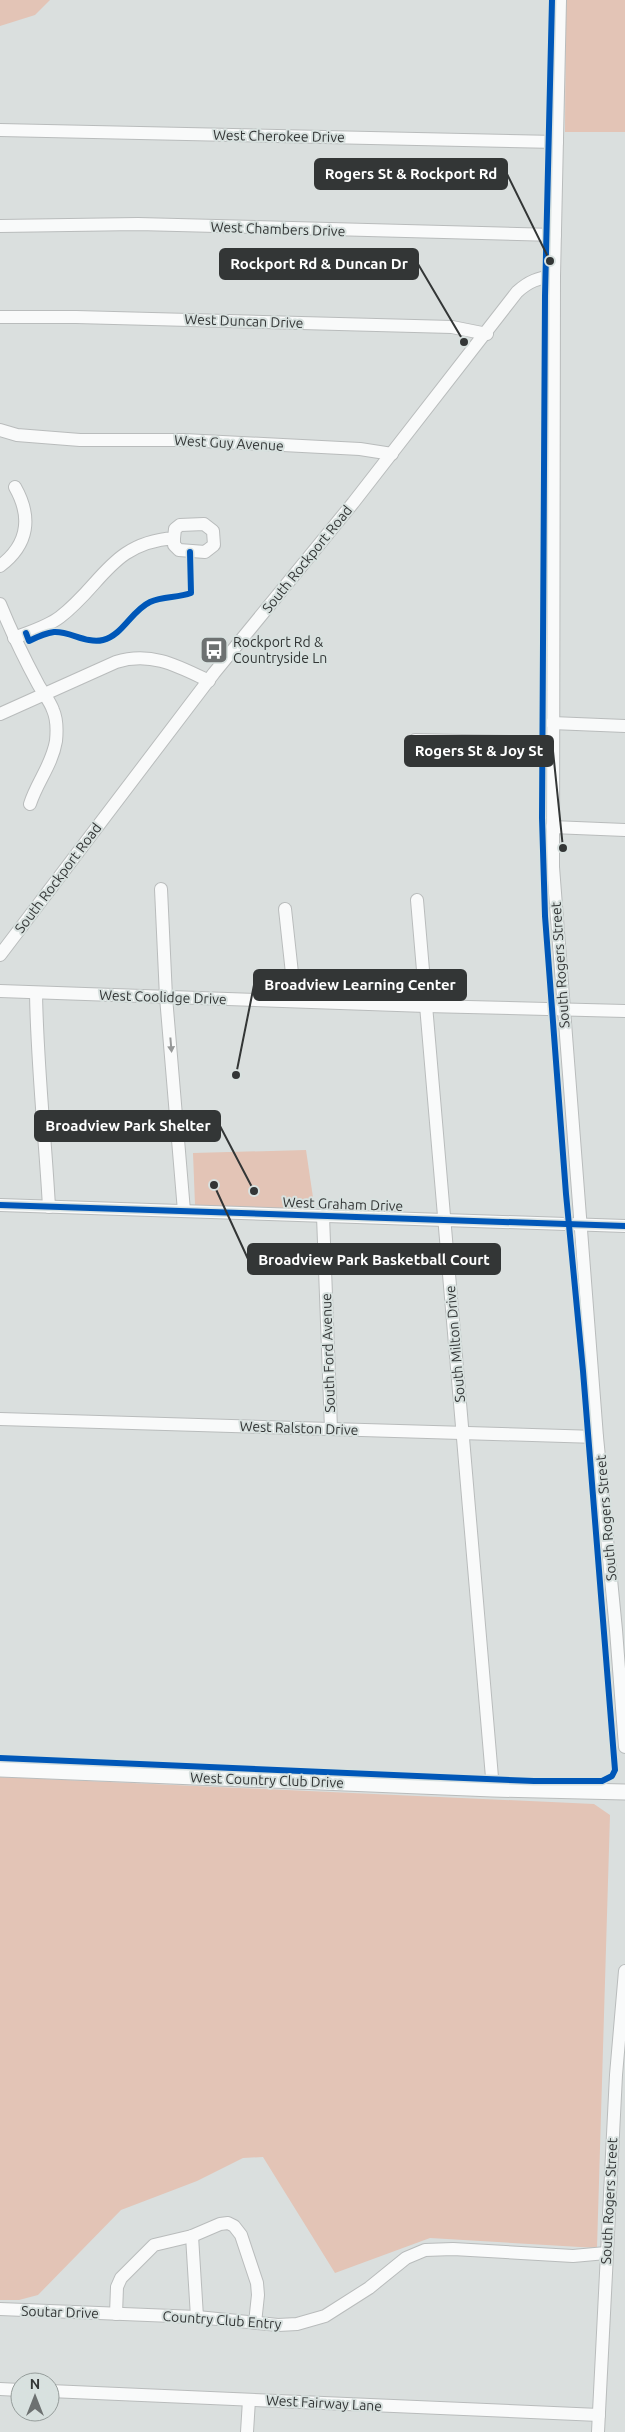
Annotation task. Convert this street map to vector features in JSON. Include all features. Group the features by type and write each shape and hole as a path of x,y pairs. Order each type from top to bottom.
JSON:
{"main road":[{"name":"West Country Club Drive","path":"0,1769 493,1789 625,1792"}],"street":[{"name":"South Rogers Street","path":"560,0 554,276 553,867 597,1437 621,1630 625,1747"},
{"name":"West Cherokee Drive","path":"0,130 557,142"},
{"name":"West Chambers Drive","path":"0,226 138,224 555,235"},
{"name":"South Rockport Road","path":"0,955 208,681 392,454 524,285 538,278 554,276"},
{"name":"West Duncan Drive","path":"0,317 76,317 452,327 487,334"},
{"name":"West Guy Avenue","path":"0,430 17,436 66,439 184,440 360,449 392,454"},
{"path":"0,566 16,551 25,528 23,501 15,488"},
{"path":"14,638 59,617 111,564 128,551 157,539 174,538"},
{"path":"0,604 14,638 54,711 56,740 49,766 35,789 30,804"},
{"path":"0,714 116,662 138,658 167,661 208,681"},
{"path":"552,723 625,726"},
{"path":"415,740 553,743"},
{"path":"552,827 625,830"},
{"path":"161,889 166,997 184,1211"},
{"name":"South Milton Drive","path":"417,900 493,1789"},
{"path":"285,909 295,1001"},
{"name":"West Coolidge Drive","path":"0,991 625,1011"},
{"path":"36,993 37,1058 44,1116 49,1206"},
{"name":"West Graham Drive","path":"0,1205 625,1226"},
{"name":"South Ford Avenue","path":"323,1216 331,1429"},
{"name":"West Ralston Drive","path":"0,1419 597,1437"},
{"name":"South Rogers Street","path":"598,2432 606,2254 620,2075 625,1971"},
{"name":"Soutar Drive","path":"0,2309 116,2314 117,2287 121,2278 157,2243 192,2236 220,2224 228,2223 234,2226 241,2235 258,2289 256,2323"},
{"path":"192,2236 197,2317"},
{"name":"Country Club Entry","path":"116,2314 197,2317 278,2325 296,2324 326,2316 369,2288 406,2258 425,2250 442,2248 573,2256 606,2254"},
{"name":"West Fairway Lane","path":"60,2391 599,2415"},
{"path":"247,2432 250,2400"}],"shaded area":[{"path":"0,0 50,0 35,15 0,26"},
{"path":"566,0 625,0 625,132 565,132"},
{"path":"306,1150 315,1211 195,1205 193,1153"},
{"path":"0,1777 594,1804 610,1815 597,2248 430,2238 335,2273 263,2157 243,2158 197,2181 121,2210 38,2295 19,2300 0,2300"}],"cycle path":[{"path":"0,1758 534,1781 602,1781 612,1776 615,1770 583,1371 566,1194 545,916 542,818 545,296 552,0"},
{"path":"26,633 29,641 44,634 54,632 97,641 110,637 122,628 137,611 150,602 191,593 190,552"},
{"path":"0,1205 625,1226"}],"place":[{"name":"Rogers St & Rockport Rd","path":"550,261"},
{"name":"Rockport Rd & Duncan Dr","path":"464,342"},
{"name":"Rockport Rd & Countryside Ln","path":"214,650"},
{"name":"Rogers St & Joy St","path":"563,848"},
{"name":"Broadview Learning Center","path":"236,1075"},
{"name":"Broadview Park Basketball Court","path":"214,1185"},
{"name":"Broadview Park Shelter","path":"254,1191"}]}
